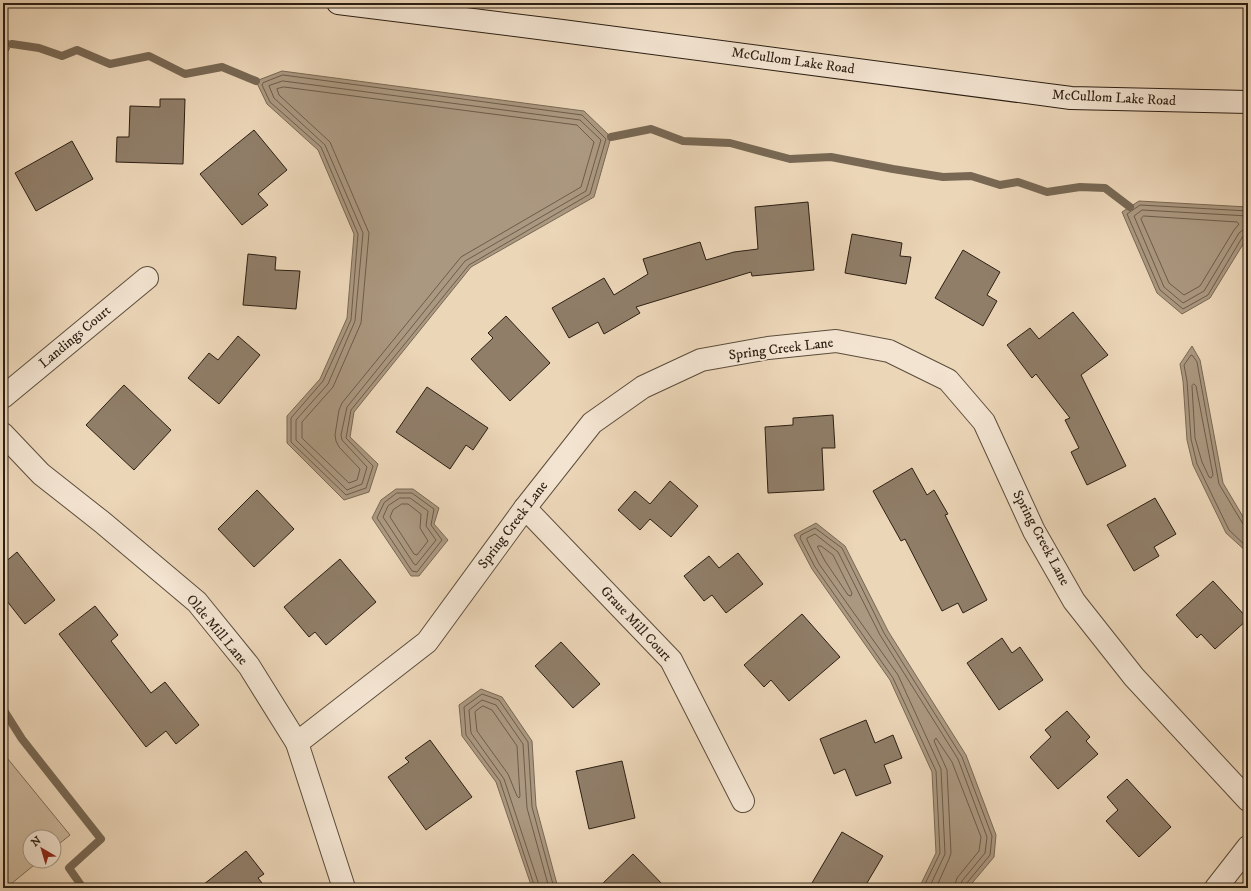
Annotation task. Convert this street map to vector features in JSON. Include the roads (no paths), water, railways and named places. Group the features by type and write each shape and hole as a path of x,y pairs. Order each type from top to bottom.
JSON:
{"street":[{"name":"McCullom Lake Road","path":"338,3 417,8 570,32 1071,98 1248,102"},
{"name":"Landings Court","path":"3,397 147,278"},
{"name":"Spring Creek Lane","path":"297,744 427,642 525,508 592,423 643,387 702,360 768,348 836,341 889,351 948,380 984,422 1034,531 1074,601 1134,677 1248,800"},
{"name":"Olde Mill Lane","path":"3,434 41,474 102,522 196,602 248,666 297,744 344,888"},
{"name":"Graue Mill Court","path":"525,508 671,660 743,801"},
{"path":"1216,888 1248,847"}],"water":[{"path":"3,35 12,44 3,60"},
{"path":"282,71 584,111 611,137 594,197 471,267 354,412 350,437 378,464 369,492 344,500 287,443 287,416 320,379 347,318 354,234 318,150 267,104 256,81"},
{"path":"1139,201 1248,207 1248,233 1245,241 1210,298 1182,314 1157,293 1122,212"},
{"path":"1192,346 1200,360 1223,483 1248,525 1248,553 1226,533 1193,465 1187,440 1183,381 1180,364"},
{"path":"396,489 413,489 439,508 434,524 448,540 419,576 411,576 372,518 381,500"},
{"path":"816,523 845,546 888,631 966,755 996,835 994,857 968,888 919,888 936,853 932,772 890,680 812,569 794,535"},
{"path":"481,689 502,697 532,741 536,806 558,888 532,888 496,782 462,736 459,705"}],"waterway":[{"path":"12,44 39,48 62,56 77,50 110,64 149,56 185,74 222,67 256,81"},
{"path":"611,137 651,129 683,141 730,143 790,159 831,157 943,177 971,176 1000,185 1018,182 1047,192 1080,187 1105,188 1130,207"},
{"path":"3,709 22,739 101,839 69,868 83,888"}]}
